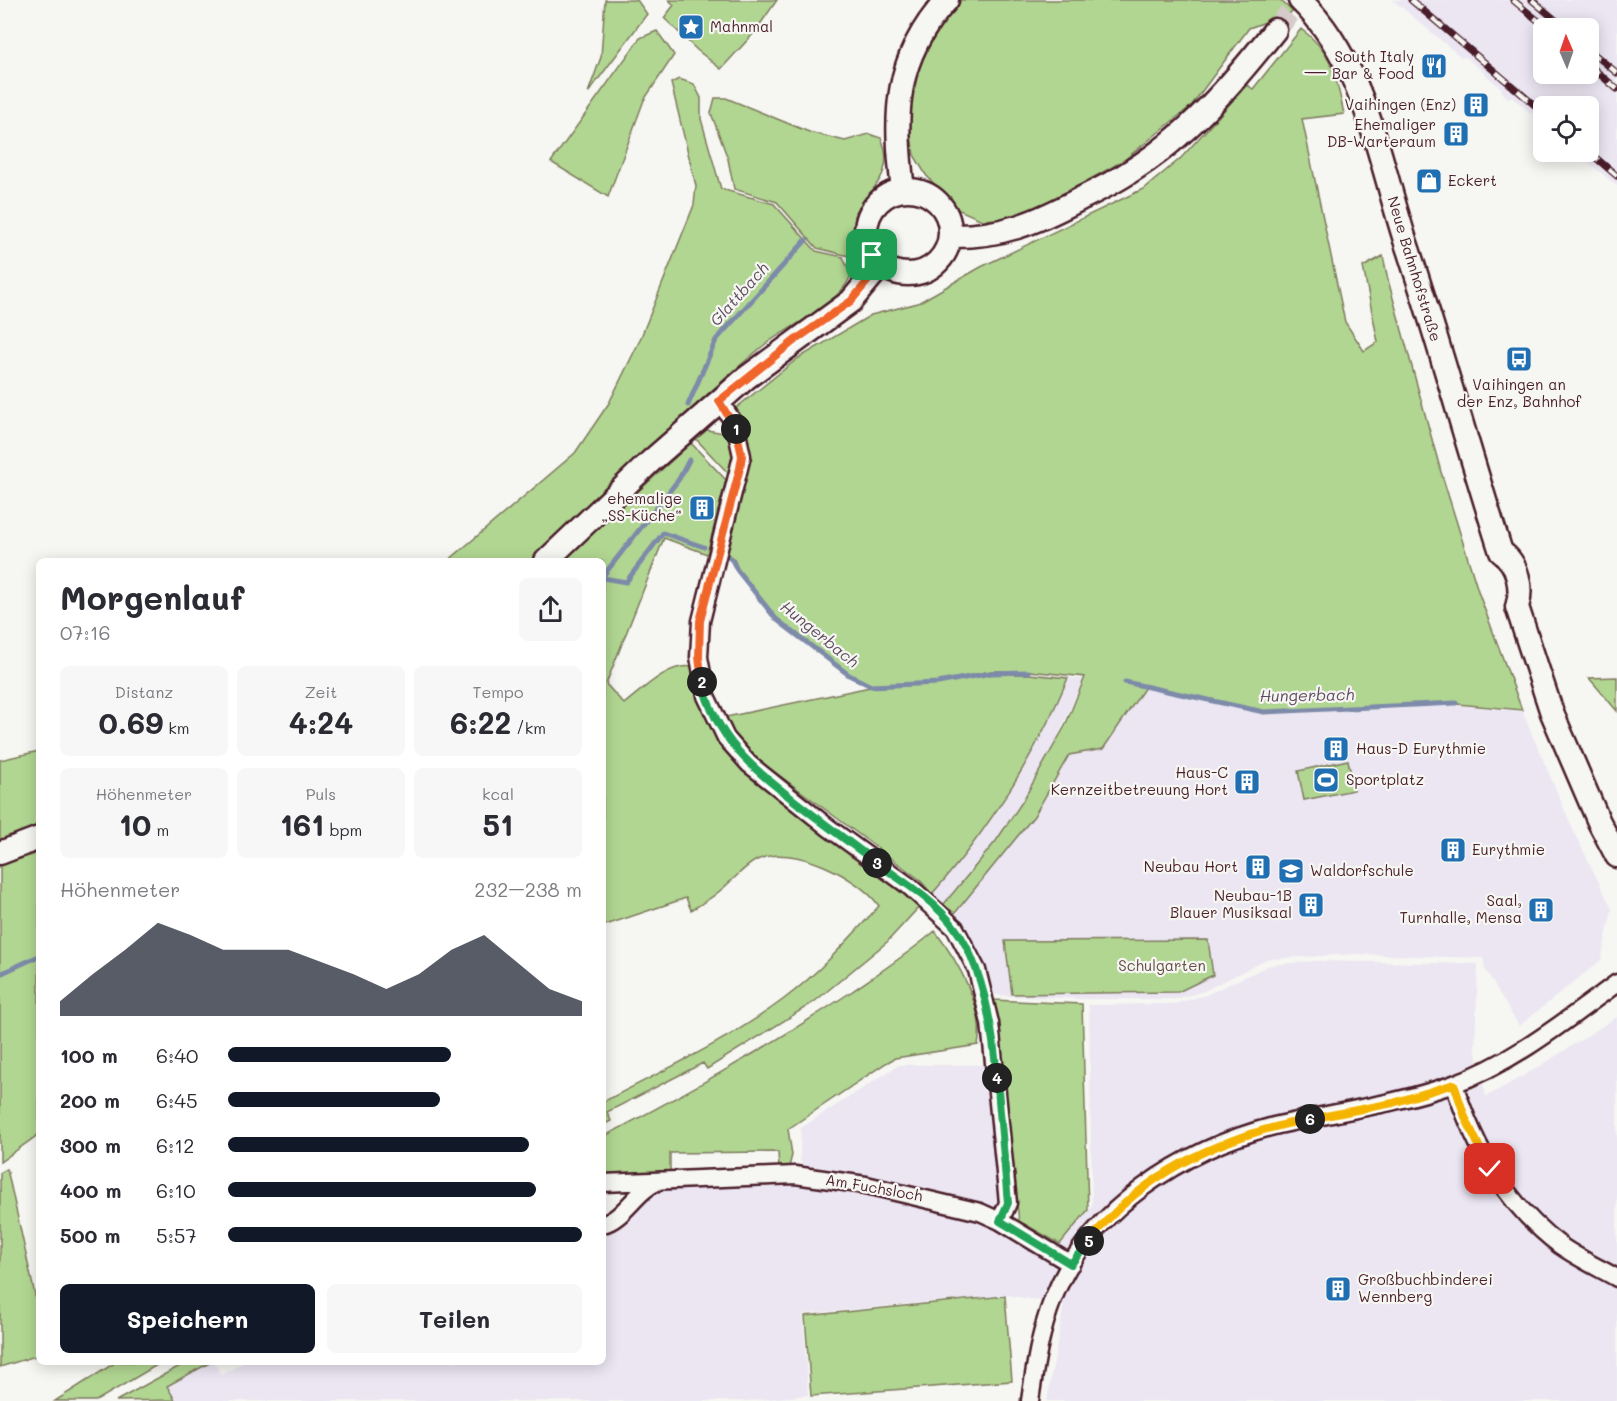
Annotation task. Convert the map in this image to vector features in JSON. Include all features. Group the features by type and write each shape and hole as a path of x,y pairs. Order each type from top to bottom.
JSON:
{"main road":[{"path":"903,190 897,127 900,88 917,39 947,0"},
{"name":"Neue Bahnhofstraße","path":"1300,0 1337,46 1359,93 1501,552 1496,561 1507,601 1517,607 1551,713 1594,812 1617,856"},
{"path":"950,237 984,236 1023,227 1128,174 1165,147 1201,115 1240,75 1275,30"},
{"path":"903,190 923,193 939,204 948,218 950,237 942,257 924,271 902,274 881,265 868,248 866,225 876,203 886,196 903,190"},
{"path":"549,558 719,401 794,341 851,301 881,265"},
{"path":"0,853 36,839"}],"street":[{"path":"719,401 735,424 742,456 700,621 700,670 711,709 726,738 749,764 932,905 955,928 977,970 990,1023 1008,1203 1000,1221"},
{"path":"1030,1401 1042,1331 1054,1298 1071,1264 1103,1224 1148,1183 1192,1158 1274,1126 1393,1103 1454,1084 1529,1046 1617,983"},
{"path":"1454,1084 1476,1143 1504,1191 1563,1248 1617,1278"},
{"name":"Am Fuchsloch","path":"606,1182 795,1175 903,1192 960,1206 1000,1221 1071,1264"},
{"path":"606,1223 614,1219 644,1188 662,1178"}],"shaded area":[{"path":"1393,0 1617,0 1617,186 1588,162 1599,162 1599,96 1533,96 1533,115 1512,97 1508,98 1501,88 1466,57 1461,57"},
{"path":"1068,678 1084,679 1047,760 996,841 943,905 932,894 983,832 1009,794 1050,719"},
{"name":"Waldorfschule","path":"1145,688 1263,714 1456,705 1522,711 1574,832 1612,909 1601,960 1519,1026 1485,969 1483,958 1355,954 1268,959 1204,991 1176,999 1084,999 992,995 988,991 966,925 955,913 1034,816 1069,755 1103,749"},
{"path":"1315,961 1478,964 1475,1048 1486,1097 1537,1068 1617,1017 1617,1401 1047,1401 1064,1305 1008,1295 803,1314 808,1395 746,1401 173,1401 167,1386 206,1365 216,1365 221,1375 239,1365 606,1365 606,1232 620,1226 642,1203 663,1188 806,1185 800,1158 801,1128 899,1065 984,1065 1002,1199 1017,1222 1059,1247 1092,1206 1089,1005 1174,1004 1206,995 1270,965"}],"green space":[{"path":"605,0 637,0 647,14 588,93 601,57"},
{"path":"669,0 777,0 754,33 721,69 697,50 664,18 674,5"},
{"path":"961,0 1280,0 1293,12 1249,28 1191,106 1123,161 1045,204 1011,218 982,220 957,209 926,175 914,155 910,131 909,94 920,55 943,15"},
{"path":"1301,29 1312,38 1327,57 1335,77 1344,114 1302,119 1345,322 1364,351 1378,342 1363,267 1383,256 1441,472 1479,594 1522,710 1457,704 1264,713 1145,687 1103,749 1069,755 1034,816 955,913 943,905 996,841 1022,802 1065,726 1085,677 1029,671 991,671 938,682 871,685 849,675 777,618 738,569 734,559 726,553 745,483 749,455 747,434 736,408 797,359 871,315 918,303 981,267 1145,188 1181,158 1247,85 1253,89"},
{"path":"657,31 674,55 644,100 608,197 551,162 640,38"},
{"path":"679,79 694,84 701,98 701,119 721,189 774,204 816,251 843,257 851,276 834,298 812,316 763,346 703,398 534,558 452,558 575,453 609,403 639,342 694,205 696,186 671,83"},
{"path":"715,98 726,98 809,132 845,141 869,134 881,138 886,160 884,170 875,187 855,213 857,258 817,248 777,202 734,189 728,159 711,113"},
{"path":"707,430 724,433 731,442 733,457 729,474 696,439"},
{"path":"691,443 726,480 707,554 664,538 606,684 606,558 565,558"},
{"path":"683,667 692,667 704,713 730,755 919,907 887,942 814,1002 707,1069 703,1063 607,1112 611,1121 606,1124 606,1100 695,1054 763,1014 810,978 879,906 857,884 841,874 806,859 788,856 771,856 757,860 718,893 691,910 686,898 606,925 606,684 624,704 665,673"},
{"path":"992,674 1029,674 1068,678 1041,736 992,818 932,894 919,879 756,758 734,733 726,717 870,687 938,684"},
{"path":"1617,677 1617,711 1589,678"},
{"path":"36,752 36,829 0,840 0,760"},
{"name":"Sportplatz","path":"1348,760 1354,790 1304,800 1298,771"},
{"path":"36,854 36,1136 0,1162 0,865"},
{"path":"935,931 952,955 967,985 978,1016 978,1045 895,1058 886,1063 788,1129 792,1155 789,1167 779,1169 778,1152 670,1153 670,1171 606,1174 606,1135 760,1050 821,1012"},
{"name":"Schulgarten","path":"1208,940 1213,975 1178,992 1012,994 1005,941"},
{"path":"992,1000 1082,1004 1088,1210 1060,1244 1019,1221"},
{"path":"7,1169 36,1300 36,1356 0,1367 0,1173"},
{"path":"1005,1296 1012,1381 811,1396 805,1316"},
{"path":"111,1365 157,1365 96,1401 55,1401"},
{"path":"182,1365 206,1365 167,1386 175,1400 116,1401"}],"waterway":[{"name":"Glattbach","path":"688,405 716,340 806,240"},
{"name":"Glattbach","path":"606,572 679,479 689,460"},
{"name":"Hungerbach","path":"606,579 626,582 663,533 704,547"},
{"name":"Hungerbach","path":"727,556 776,619 849,675 871,686 938,683 991,673 1029,672"},
{"name":"Hungerbach","path":"1125,682 1264,712 1456,703"},
{"name":"Glattbach","path":"0,974 36,957"}],"tunnel":[{"path":"1275,30 1301,0"}],"railway":[{"path":"1411,0 1533,104"},
{"path":"1513,0 1535,18"},
{"path":"1532,0 1553,18"},
{"path":"1599,58 1617,73"},
{"path":"1599,73 1617,89"},
{"path":"1599,160 1617,176"}],"place":[{"name":"Mahnmal","path":"691,27"},
{"name":"South Italy — Bar & Food","path":"1434,66"},
{"name":"Vaihingen (Enz)","path":"1476,105"},
{"name":"Ehemaliger DB-Warteraum","path":"1456,134"},
{"name":"Eckert","path":"1429,181"},
{"name":"Vaihingen an der Enz, Bahnhof","path":"1519,359"},
{"name":"ehemalige „SS-Küche“","path":"702,508"},
{"name":"Haus-D Eurythmie","path":"1336,749"},
{"name":"Sportplatz","path":"1326,780"},
{"name":"Haus-C Kernzeitbetreuung Hort","path":"1247,782"},
{"name":"Eurythmie","path":"1453,850"},
{"name":"Neubau Hort","path":"1258,867"},
{"name":"Waldorfschule","path":"1291,871"},
{"name":"Neubau-1B Blauer Musiksaal","path":"1311,905"},
{"name":"Saal, Turnhalle, Mensa","path":"1541,910"},
{"name":"Großbuchbinderei Wennberg","path":"1338,1289"}],"route":[{"path":"872,255 881,265 851,301 794,341 719,401 735,424 742,456 700,621 700,670 706,696 717,722 726,738 749,764 829,828 928,901 955,928 977,970 990,1023 996,1062 1008,1203 1000,1221 1071,1264 1110,1216 1148,1183 1180,1163 1274,1126 1393,1103 1454,1084 1476,1143 1490,1169"}]}
